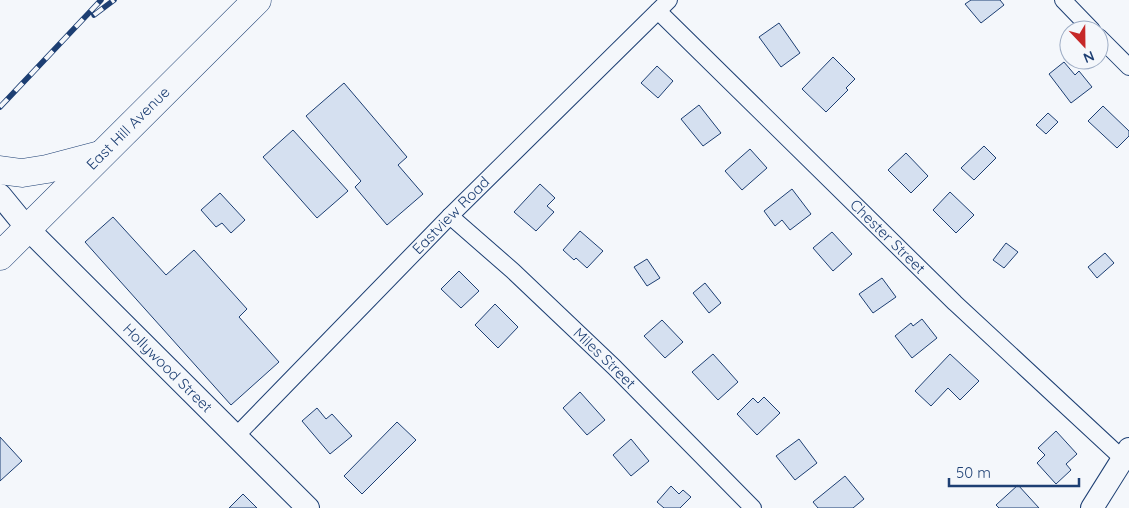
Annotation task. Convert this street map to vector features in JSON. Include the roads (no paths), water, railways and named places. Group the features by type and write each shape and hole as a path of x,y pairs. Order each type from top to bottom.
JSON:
{"highway":[{"name":"East Hill Avenue","path":"0,256 257,0"},
{"path":"0,170 22,172 47,169 101,155"}],"street":[{"path":"1063,0 1082,20"},
{"name":"Eastview Road","path":"236,436 450,216 663,6"},
{"name":"Chester Street","path":"663,6 955,303 1126,454"},
{"path":"1109,47 1129,67"},
{"name":"Hollywood Street","path":"0,195 27,228 308,508"},
{"name":"Miles Street","path":"450,216 513,271 607,360 753,508"},
{"path":"1092,508 1126,454"}],"railway":[{"path":"0,107 101,0"},
{"path":"94,15 114,0"}]}
